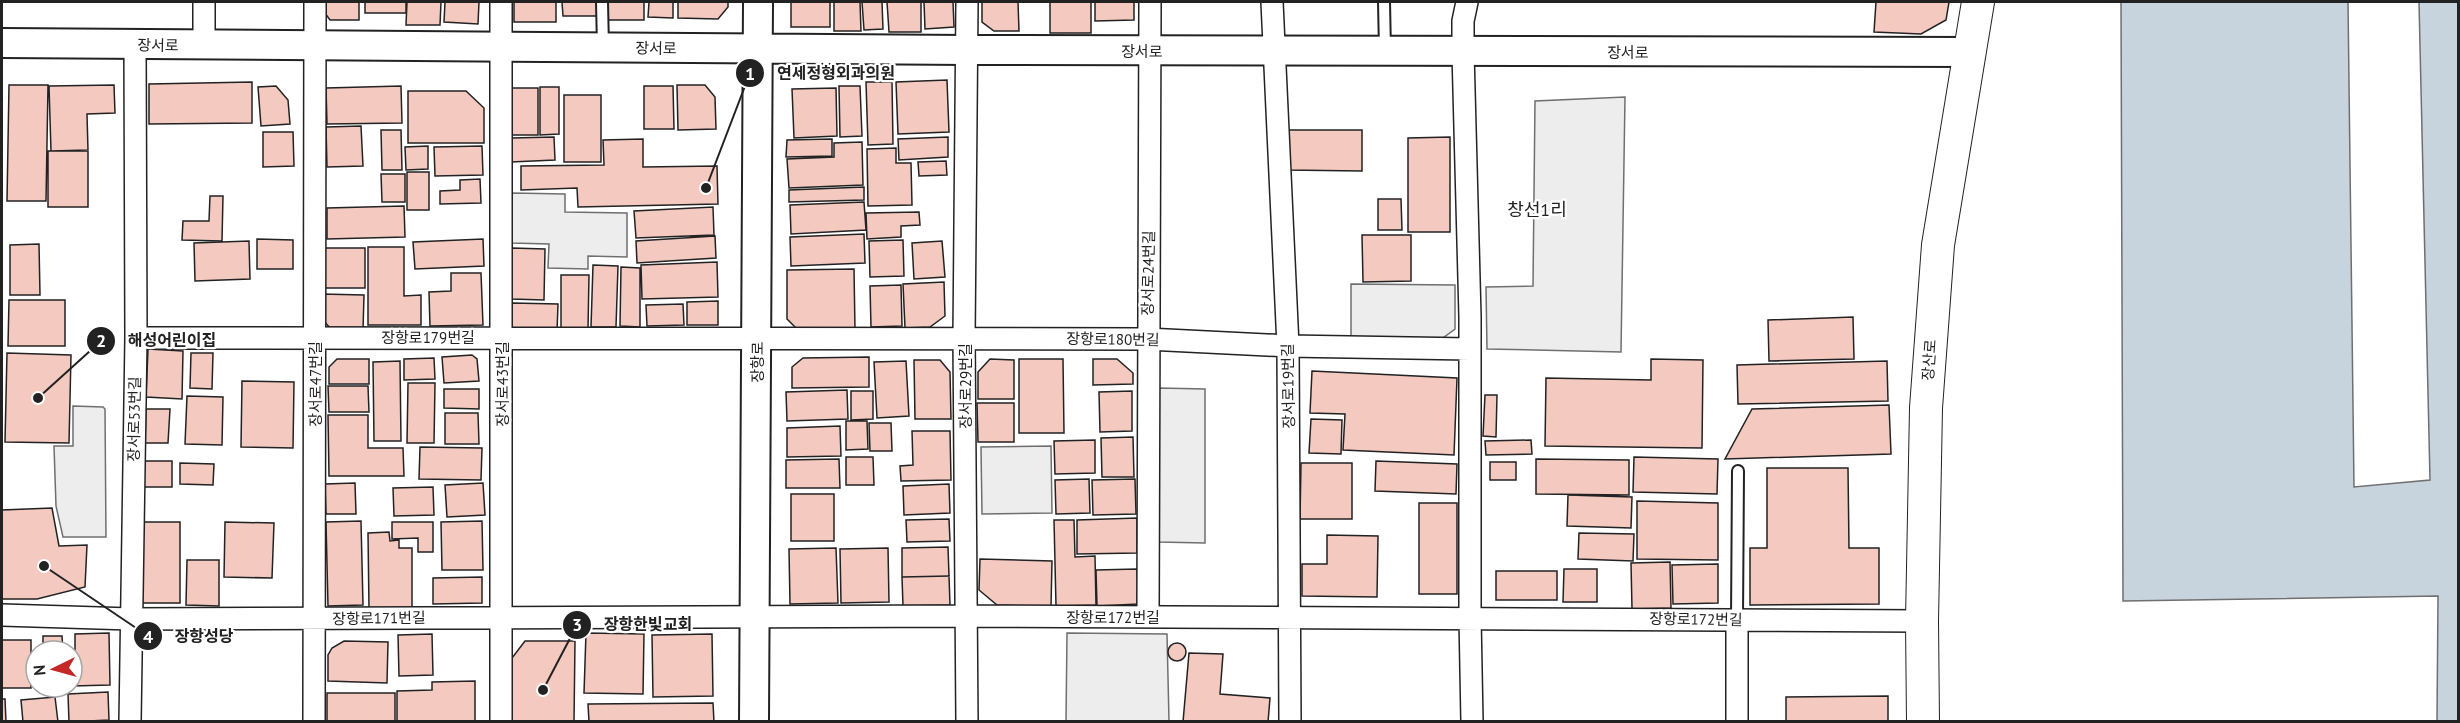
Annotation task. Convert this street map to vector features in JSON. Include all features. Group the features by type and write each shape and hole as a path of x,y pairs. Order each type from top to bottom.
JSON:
{"main road":[{"name":"장항로","path":"754,722 758,2"},
{"name":"장산로","path":"1923,722 1922,621 1926,408 1938,245 1978,2"},
{"name":"장서로","path":"2,44 1151,51 1968,52"}],"street":[{"path":"204,2 204,45"},
{"path":"315,2 315,47"},
{"name":"장서로43번길","path":"501,2 501,722"},
{"name":"장서로29번길","path":"967,2 964,338 967,722"},
{"name":"장서로24번길","path":"1148,617 1150,2"},
{"name":"장서로19번길","path":"1272,2 1288,346 1290,722"},
{"path":"1467,2 1463,21 1463,52 1470,349 1472,722"},
{"name":"장서로53번길","path":"130,722 136,338 135,44"},
{"name":"장서로47번길","path":"314,722 315,47"},
{"name":"장항로179번길","path":"136,338 757,337"},
{"name":"장항로180번길","path":"757,337 1148,339 1288,346 1470,349"},
{"name":"장항로171번길","path":"2,615 130,619 756,617"},
{"name":"장항로172번길","path":"756,617 1470,617 1922,621"},
{"path":"1737,620 1737,722"}],"lane":[{"path":"602,2 603,47"},
{"path":"1384,2 1384,51"},
{"path":"1737,620 1738,471"}],"shaded area":[{"path":"2121,2 2348,2 2354,487 2430,480 2419,2 2458,2 2458,721 2437,721 2438,596 2123,601"},
{"path":"1625,97 1621,352 1487,349 1486,287 1533,286 1535,101"},
{"path":"512,193 565,194 565,212 627,213 627,257 588,256 588,269 548,268 549,244 511,243"},
{"path":"1351,284 1455,285 1455,329 1440,340 1351,340"},
{"path":"1158,388 1205,389 1205,543 1158,542"},
{"path":"73,406 103,407 105,409 106,537 63,537 56,506 54,446 73,446"},
{"path":"1051,446 1052,513 982,514 981,447"},
{"path":"1067,633 1167,634 1169,721 1066,721"}],"building":[{"path":"322,2 359,2 359,20 330,20 322,9"},
{"path":"365,2 406,2 406,13 365,13"},
{"path":"407,2 441,2 440,25 406,25"},
{"path":"445,2 479,2 478,24 444,22"},
{"path":"514,2 556,2 556,22 514,22"},
{"path":"562,2 597,2 597,16 563,16"},
{"path":"607,2 644,2 644,20 607,20"},
{"path":"649,2 673,2 673,18 648,17"},
{"path":"678,2 728,2 728,7 718,19 678,18"},
{"path":"791,2 830,2 830,27 791,27"},
{"path":"834,2 860,2 861,31 834,31"},
{"path":"862,2 882,2 883,29 864,30"},
{"path":"887,2 921,2 921,32 889,32"},
{"path":"924,2 953,2 954,27 925,29"},
{"path":"982,2 1018,2 1019,31 994,31 982,22"},
{"path":"1050,2 1091,2 1091,33 1050,33"},
{"path":"1095,2 1134,2 1134,20 1095,21"},
{"path":"1876,2 1949,2 1946,20 1921,34 1874,32"},
{"path":"947,80 949,132 898,134 896,82"},
{"path":"252,82 252,123 149,124 149,84"},
{"path":"866,82 892,82 893,144 868,145"},
{"path":"9,85 48,85 46,201 7,201"},
{"path":"114,85 115,113 87,114 88,150 51,151 49,86"},
{"path":"677,85 705,85 715,97 716,129 678,130"},
{"path":"276,86 288,100 290,124 261,126 258,87"},
{"path":"401,86 402,123 327,124 326,88"},
{"path":"644,86 673,86 674,129 644,129"},
{"path":"839,86 860,86 862,136 840,137"},
{"path":"540,87 559,87 559,134 540,135"},
{"path":"512,88 538,88 538,135 512,135"},
{"path":"836,88 837,136 794,138 792,89"},
{"path":"408,91 466,91 484,108 484,143 408,143"},
{"path":"564,95 601,95 601,162 564,162"},
{"path":"361,126 363,166 327,167 326,127"},
{"path":"381,130 401,130 402,170 382,170"},
{"path":"1286,130 1362,130 1362,171 1286,170"},
{"path":"263,132 293,132 294,166 263,167"},
{"path":"554,137 555,160 511,162 511,138"},
{"path":"948,137 948,157 899,160 898,139"},
{"path":"1450,137 1450,232 1408,232 1408,138"},
{"path":"643,139 643,167 717,166 718,204 578,207 577,188 521,190 521,166 604,165 603,140"},
{"path":"832,139 832,156 786,157 787,140"},
{"path":"862,142 863,185 789,188 787,159 834,157 834,143"},
{"path":"428,146 428,169 406,170 405,147"},
{"path":"482,146 483,175 435,176 434,147"},
{"path":"896,148 896,163 911,163 912,205 868,206 867,149"},
{"path":"48,151 88,151 88,207 48,207"},
{"path":"946,161 947,175 919,176 918,162"},
{"path":"407,172 429,172 429,210 407,210"},
{"path":"381,174 405,174 405,202 382,202"},
{"path":"480,179 481,203 440,204 440,191 460,190 460,180"},
{"path":"864,187 864,200 789,202 789,190"},
{"path":"210,196 223,196 222,241 182,240 183,221 209,221"},
{"path":"1378,199 1401,199 1402,230 1378,230"},
{"path":"864,202 866,230 791,234 790,205"},
{"path":"404,206 405,237 327,239 327,208"},
{"path":"713,207 714,235 636,238 634,211"},
{"path":"919,212 920,225 901,226 901,237 867,239 866,213"},
{"path":"864,234 865,263 791,266 790,237"},
{"path":"1362,235 1411,235 1411,281 1363,282"},
{"path":"715,236 716,258 637,263 636,241"},
{"path":"257,239 293,240 293,269 257,269"},
{"path":"483,239 484,266 415,269 413,242"},
{"path":"903,240 904,276 870,277 869,241"},
{"path":"249,241 250,279 195,281 194,243"},
{"path":"942,241 945,277 914,279 912,243"},
{"path":"39,244 40,295 10,295 10,245"},
{"path":"368,247 404,247 404,296 421,295 421,325 368,325"},
{"path":"323,248 365,248 365,288 323,288"},
{"path":"512,248 545,249 544,300 511,299"},
{"path":"717,262 718,297 642,299 641,265"},
{"path":"593,265 618,266 616,327 591,327"},
{"path":"621,267 640,268 640,327 620,326"},
{"path":"854,269 855,330 799,331 787,319 787,270"},
{"path":"451,273 481,273 483,325 430,326 429,292 451,291"},
{"path":"561,275 589,275 588,329 561,329"},
{"path":"944,282 945,316 930,327 905,328 903,284"},
{"path":"901,285 902,326 871,327 870,286"},
{"path":"321,294 364,295 363,330 332,330 321,318"},
{"path":"9,300 65,300 65,346 8,346"},
{"path":"718,301 718,325 687,325 687,302"},
{"path":"512,303 558,304 557,332 512,332"},
{"path":"683,304 684,325 647,326 646,305"},
{"path":"1853,317 1854,359 1769,361 1768,320"},
{"path":"148,349 183,351 182,399 146,397"},
{"path":"7,353 71,355 69,443 5,442"},
{"path":"191,353 213,353 212,389 190,388"},
{"path":"472,355 477,359 479,381 444,383 442,357"},
{"path":"869,357 869,387 792,388 792,367 803,358"},
{"path":"434,358 435,379 404,380 404,359"},
{"path":"337,359 369,359 369,384 329,384 329,367"},
{"path":"990,359 1014,360 1014,399 978,399 978,372"},
{"path":"1019,359 1063,359 1064,433 1019,433"},
{"path":"1093,359 1117,359 1133,373 1133,384 1093,385"},
{"path":"1651,359 1703,360 1702,448 1545,446 1546,378 1651,380"},
{"path":"914,360 940,360 950,372 951,419 915,419"},
{"path":"400,361 401,441 374,441 373,362"},
{"path":"906,361 909,416 877,418 874,362"},
{"path":"1887,361 1888,401 1738,404 1737,365"},
{"path":"1312,371 1457,378 1454,455 1343,450 1345,414 1310,413"},
{"path":"242,381 294,382 293,448 241,447"},
{"path":"408,383 435,383 434,443 407,443"},
{"path":"328,386 368,386 369,412 329,412"},
{"path":"444,389 479,389 479,409 444,408"},
{"path":"847,390 848,419 787,421 786,392"},
{"path":"851,391 873,391 873,419 851,420"},
{"path":"1132,391 1132,431 1100,432 1099,392"},
{"path":"1485,395 1497,395 1496,437 1483,436"},
{"path":"187,396 223,397 222,445 185,444"},
{"path":"977,403 1014,403 1014,442 978,442"},
{"path":"1889,405 1891,454 1725,459 1752,409"},
{"path":"146,409 170,409 168,443 145,443"},
{"path":"445,413 478,413 479,444 445,444"},
{"path":"328,415 368,415 368,448 403,448 404,476 329,476"},
{"path":"1311,419 1342,420 1341,454 1309,453"},
{"path":"846,421 867,421 868,449 846,450"},
{"path":"869,423 891,423 892,451 870,451"},
{"path":"840,426 841,456 787,457 787,428"},
{"path":"912,431 950,431 951,480 901,481 900,466 913,465"},
{"path":"1133,437 1134,477 1102,477 1101,438"},
{"path":"1095,440 1095,473 1055,474 1054,441"},
{"path":"1531,440 1532,454 1486,455 1485,441"},
{"path":"420,447 482,448 481,480 419,479"},
{"path":"846,457 873,457 874,485 846,485"},
{"path":"1634,457 1718,459 1717,494 1633,492"},
{"path":"839,459 840,488 786,488 786,460"},
{"path":"1536,459 1629,460 1629,495 1536,494"},
{"path":"141,461 172,461 172,487 141,487"},
{"path":"1376,461 1457,464 1456,494 1375,491"},
{"path":"1490,462 1516,462 1516,480 1490,480"},
{"path":"180,463 214,464 213,485 180,484"},
{"path":"1301,463 1352,463 1352,519 1300,519"},
{"path":"1767,468 1848,468 1849,548 1879,548 1879,604 1750,605 1750,548 1767,548"},
{"path":"1089,479 1090,513 1056,514 1055,480"},
{"path":"1135,479 1136,514 1093,515 1092,480"},
{"path":"355,483 356,514 326,514 325,484"},
{"path":"483,483 485,515 447,517 445,485"},
{"path":"949,484 950,513 904,515 903,486"},
{"path":"433,487 434,515 394,516 393,488"},
{"path":"791,494 834,494 834,541 791,541"},
{"path":"1568,495 1632,497 1631,528 1567,526"},
{"path":"1637,501 1718,503 1718,560 1637,559"},
{"path":"1419,503 1457,503 1457,594 1419,594"},
{"path":"52,508 59,546 87,545 85,587 37,599 2,599 2,510"},
{"path":"1137,518 1137,553 1077,554 1077,520"},
{"path":"949,519 950,541 907,542 906,520"},
{"path":"1054,520 1074,520 1075,557 1095,556 1096,605 1056,606"},
{"path":"361,521 363,605 328,606 326,522"},
{"path":"482,521 483,570 442,570 441,522"},
{"path":"141,522 180,522 180,603 140,603"},
{"path":"225,522 274,523 272,578 224,577"},
{"path":"392,522 433,522 433,552 418,552 418,538 392,539"},
{"path":"389,532 390,541 399,540 399,548 412,548 412,609 369,609 368,533"},
{"path":"1579,533 1634,534 1633,561 1578,559"},
{"path":"1327,535 1378,536 1377,597 1302,596 1302,564 1327,564"},
{"path":"948,547 949,576 902,577 902,548"},
{"path":"836,548 838,603 790,604 789,549"},
{"path":"888,548 889,602 841,603 840,549"},
{"path":"980,559 1052,561 1051,607 997,605 979,590"},
{"path":"187,560 219,560 219,606 186,605"},
{"path":"1670,562 1671,608 1632,609 1631,563"},
{"path":"1718,564 1718,603 1673,604 1672,565"},
{"path":"1137,569 1139,604 1097,606 1096,570"},
{"path":"1564,569 1597,569 1597,602 1563,602"},
{"path":"1496,571 1557,571 1557,600 1496,600"},
{"path":"949,576 950,605 903,606 902,577"},
{"path":"482,577 482,603 433,604 433,578"},
{"path":"109,633 110,685 84,686 84,639 75,639 75,634"},
{"path":"586,633 644,634 643,694 584,693"},
{"path":"432,634 433,675 399,676 398,635"},
{"path":"712,634 713,696 653,697 652,635"},
{"path":"43,636 62,636 62,639 43,639"},
{"path":"2,640 24,640 24,688 2,688"},
{"path":"344,641 388,642 387,683 328,681 328,655 332,648"},
{"path":"525,641 575,641 574,722 511,722 512,658"},
{"path":"1173,643 1181,643 1186,648 1184,659 1173,661 1168,656 1168,648"},
{"path":"1189,653 1223,654 1220,694 1270,698 1268,722 1183,722"},
{"path":"475,681 475,722 397,722 397,691 432,690 432,682"},
{"path":"108,692 109,720 69,722 68,699 84,699 84,693"},
{"path":"327,693 395,693 395,722 327,722"},
{"path":"1888,696 1888,722 1786,722 1786,697"},
{"path":"2,699 5,699 6,722 2,722"},
{"path":"55,699 58,722 23,722 21,700"},
{"path":"713,703 714,722 589,722 588,704"}],"place":[{"name":"연세정형외과의원","path":"706,188"},
{"name":"해성어린이집","path":"38,398"},
{"name":"장항성당","path":"44,566"},
{"name":"장항한빛교회","path":"543,690"}],"district":[{"name":"창선1리","path":"1537,209"}]}
